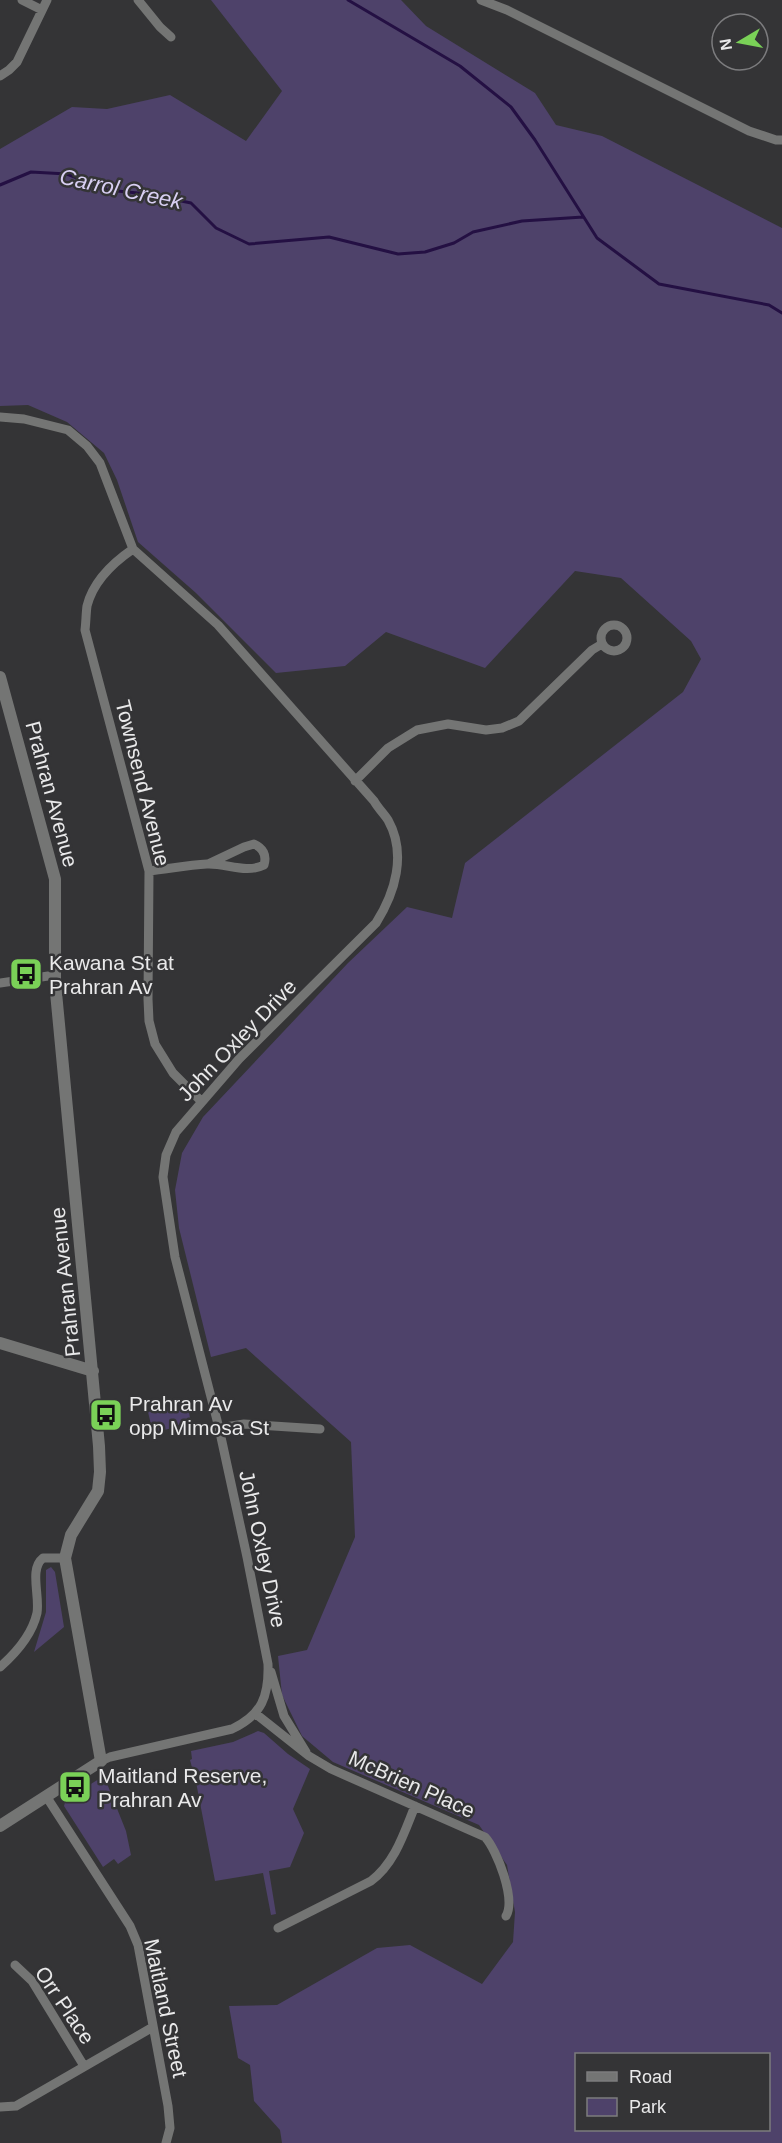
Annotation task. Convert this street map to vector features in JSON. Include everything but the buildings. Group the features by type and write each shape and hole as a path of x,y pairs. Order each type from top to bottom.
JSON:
{"street":[{"path":"22,0 42,10"},
{"path":"0,76 17,62 47,0"},
{"path":"138,0 171,37"},
{"path":"481,0 507,10 749,131 782,140"},
{"name":"John Oxley Drive","path":"0,417 40,422 68,430 87,446 100,463 133,549 218,625 374,801 388,822 395,843 397,866 395,883 388,903 376,923 239,1059 176,1132 166,1155 164,1177 175,1257 219,1428 248,1557 268,1664 267,1689 256,1714"},
{"name":"Townsend Avenue","path":"133,549 117,561 102,579 88,605 85,630 149,871 149,1022 155,1044 173,1073 201,1101"},
{"path":"355,781 388,748 417,730 448,724 486,730 502,728 519,721 592,650 602,644"},
{"name":"Prahran Avenue","path":"0,677 55,879 55,975 93,1371 100,1482 94,1498 71,1535 65,1558 101,1761"},
{"path":"149,871 208,864 248,869 264,865 265,860 263,851 254,844 208,864"},
{"path":"0,983 55,975"},
{"path":"0,1343 93,1371"},
{"path":"219,1428 244,1424 320,1429"},
{"path":"0,1667 18,1652 37,1614 36,1573 39,1561 43,1558 65,1558"},
{"path":"268,1664 284,1716 309,1756"},
{"path":"0,1826 101,1761 128,1752 232,1729 245,1723 256,1714"},
{"name":"McBrien Place","path":"256,1714 309,1756 331,1768 485,1837 496,1852 507,1892 506,1916"},
{"name":"Maitland Street","path":"46,1796 130,1926 138,1945 168,2106 170,2128 166,2143"},
{"path":"278,1928 383,1873 392,1860 415,1806"},
{"name":"Orr Place","path":"15,1965 32,1981 84,2066"},
{"path":"0,2107 16,2106 153,2026"}],"green space":[{"path":"211,0 401,0 426,26 535,93 556,125 602,136 782,228 782,2143 282,2143 280,2130 254,2101 250,2065 238,2058 229,2006 277,2005 377,1948 410,1945 482,1984 513,1942 515,1912 507,1865 479,1825 333,1762 302,1736 282,1695 278,1656 307,1650 355,1537 351,1442 246,1348 211,1357 179,1228 175,1190 182,1153 203,1117 348,963 407,907 452,918 465,863 683,692 701,659 691,641 621,578 575,571 485,668 386,632 345,666 276,673 196,593 138,542 117,480 104,453 67,422 28,405 0,406 0,149 72,107 107,109 170,95 246,141 282,91"},
{"path":"187,1402 191,1423 153,1433 148,1412"},
{"path":"51,1567 55,1572 64,1627 34,1652 46,1612 46,1570"},
{"path":"258,1731 264,1733 310,1769 293,1809 304,1833 290,1867 269,1871 276,1914 271,1915 263,1873 215,1881 190,1760 192,1759 191,1751 233,1742"},
{"path":"104,1776 126,1831 131,1855 118,1864 114,1859 103,1867 64,1806 66,1799"}],"waterway":[{"path":"348,0 460,66 511,107 535,140 597,238 659,284 769,305 782,313"},
{"name":"Carrol Creek","path":"0,185 31,172 67,174 107,190 148,194 191,203 216,228 249,244 329,237 398,254 425,252 454,243 473,232 522,221 583,217"}],"place":[{"name":"Kawana St at Prahran Av","path":"26,974"},
{"name":"Prahran Av opp Mimosa St","path":"106,1415"},
{"name":"Maitland Reserve, Prahran Av","path":"75,1787"}]}
